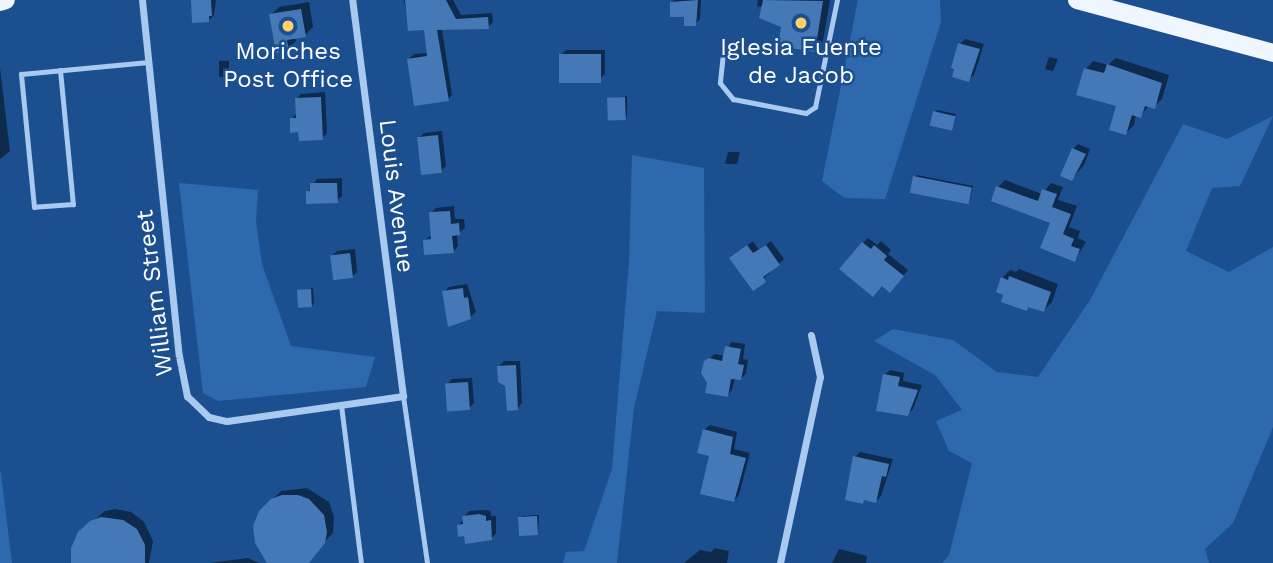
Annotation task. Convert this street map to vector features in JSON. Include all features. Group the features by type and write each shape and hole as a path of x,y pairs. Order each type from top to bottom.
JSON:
{"main road":[{"path":"0,2 6,0"},
{"path":"1077,0 1273,53"}],"street":[{"name":"William Street","path":"142,0 179,356 187,396 209,417 227,421 403,396"},
{"name":"Louis Avenue","path":"352,0 403,396"},
{"path":"780,563 820,377 811,335"}],"lane":[{"path":"723,53 720,83 733,99 806,113 815,107 837,0"},
{"path":"60,70 73,204 34,207 21,74 60,70 148,62"},
{"path":"403,396 427,563"},
{"path":"341,405 361,563"}],"shaded area":[{"path":"858,0 940,0 941,22 885,199 844,198 822,181"},
{"path":"1273,116 1240,186 1212,188 1186,251 1229,272 1273,247 1273,427 1233,523 1205,549 1209,563 942,563 949,555 972,463 949,451 936,421 962,410 935,375 874,341 893,329 953,340 997,372 1038,377 1090,300 1183,124 1227,139"},
{"path":"632,155 704,168 705,313 657,311 634,408 617,563 563,563 566,552 584,551 612,469 629,262"},
{"path":"179,183 258,190 256,222 262,264 291,346 375,357 366,387 218,401 203,393"},
{"path":"0,471 1,473 12,563 0,563"}],"building":[{"path":"191,0 211,0 212,16 209,16 209,22 192,23"},
{"path":"405,0 446,0 456,19 488,17 489,29 437,30 449,101 414,106 407,59 427,56 424,30 408,31"},
{"path":"698,0 696,26 684,26 684,17 670,17 670,2"},
{"name":"Iglesia Fuente de Jacob","path":"763,0 823,1 815,52 778,46 781,27 759,18"},
{"name":"Moriches Post Office","path":"301,9 306,37 287,40 289,51 276,53 269,14"},
{"path":"958,43 980,49 969,82 952,77 954,69 951,68"},
{"path":"559,54 601,54 601,83 559,83"},
{"path":"1107,64 1162,83 1155,109 1145,106 1141,118 1132,115 1126,135 1109,130 1116,106 1076,95 1084,68 1104,73"},
{"path":"321,97 323,140 299,141 298,132 290,133 290,118 296,118 295,98"},
{"path":"625,97 626,120 608,121 607,98"},
{"path":"933,111 955,116 952,131 930,126"},
{"path":"438,135 442,173 421,175 417,137"},
{"path":"1072,148 1086,154 1072,181 1060,176"},
{"path":"913,176 972,187 969,204 910,193"},
{"path":"310,183 337,183 338,203 306,204 306,191 310,191"},
{"path":"996,186 1038,201 1042,189 1057,194 1052,207 1071,214 1063,234 1074,239 1071,246 1080,249 1075,262 1040,248 1050,223 991,201"},
{"path":"450,211 451,224 459,223 460,235 452,236 454,253 424,255 423,240 431,239 429,212"},
{"path":"862,242 871,249 874,245 887,256 884,260 904,276 890,293 882,286 873,297 839,269"},
{"path":"747,245 753,253 766,245 780,265 763,277 766,282 753,291 729,258"},
{"path":"350,253 353,278 333,280 330,255"},
{"path":"1009,276 1051,292 1044,312 1028,307 1027,311 1001,302 1003,295 996,292 1001,277 1008,280"},
{"path":"463,288 464,298 468,297 471,319 448,327 442,291"},
{"path":"311,289 312,307 298,308 297,290"},
{"path":"725,346 741,349 738,364 744,365 741,380 731,379 728,397 705,393 707,383 701,373 704,361 709,358 722,361"},
{"path":"516,365 518,410 507,411 505,386 498,382 497,366"},
{"path":"883,374 900,377 898,386 918,390 908,416 876,411"},
{"path":"468,382 470,410 447,412 445,384"},
{"path":"703,429 733,437 730,454 746,458 734,502 700,494 709,456 697,453"},
{"path":"853,456 889,464 886,477 882,476 876,503 864,500 863,504 845,500"},
{"path":"282,495 298,495 309,499 324,515 327,532 325,543 309,563 267,563 255,543 253,526 259,511 271,499"},
{"path":"462,516 486,516 486,521 491,520 492,540 465,544 464,536 458,537 457,525 463,524"},
{"path":"537,516 538,535 519,536 518,517"},
{"path":"101,517 123,520 137,529 145,545 145,563 71,563 71,548 78,532 90,521"}],"place":[{"name":"Iglesia Fuente de Jacob","path":"801,23"},
{"name":"Moriches Post Office","path":"288,26"}]}
